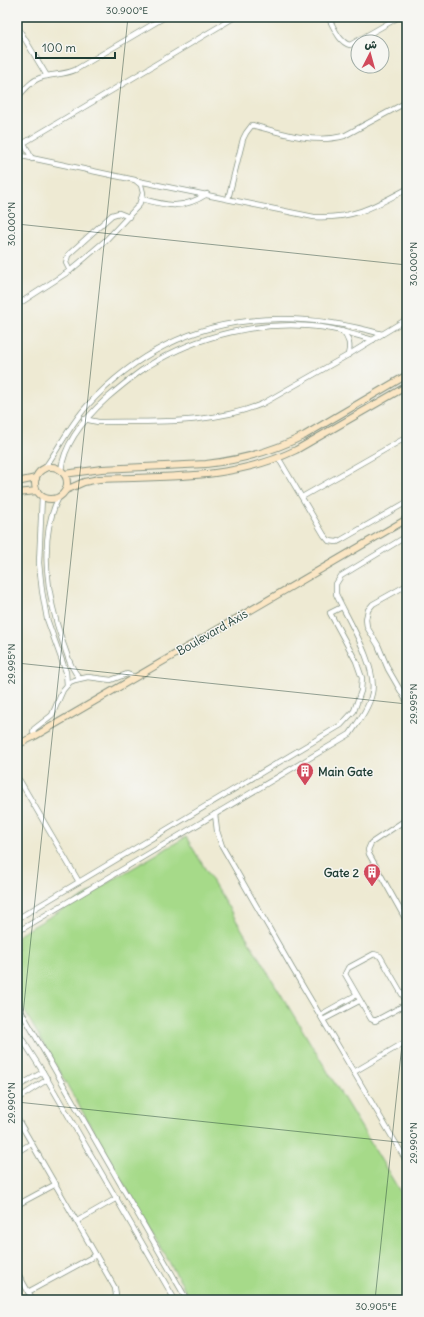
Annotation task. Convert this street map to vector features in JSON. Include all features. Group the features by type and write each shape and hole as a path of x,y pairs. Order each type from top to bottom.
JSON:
{"street":[{"path":"17,98 32,82 47,76 62,75 75,70 165,17"},
{"path":"17,147 235,17"},
{"path":"328,17 342,41 346,45 350,45 399,17"},
{"path":"17,26 47,76"},
{"path":"228,199 243,139 252,125 300,137 323,140 333,139 344,136 407,102"},
{"path":"24,144 32,159"},
{"path":"17,155 314,217 326,218 355,214 371,209 407,189"},
{"path":"17,305 70,271 106,240 136,209 142,200 143,189 135,180"},
{"path":"142,200 166,206 175,206 191,202 207,194"},
{"path":"70,271 66,263 68,255 112,215 119,213 128,217"},
{"path":"58,498 50,499 42,496 37,491 36,478 44,469 79,416 112,382 140,361 170,344 214,327 256,320 294,318 331,322 382,334"},
{"path":"79,416 98,422 180,420 236,414 262,404 348,355 407,319"},
{"path":"66,490 67,482 63,472 64,454 85,419 99,405 137,373 159,360 198,342 232,332 268,326 308,326 342,331 373,340"},
{"path":"342,331 349,340 350,348 348,355"},
{"path":"44,469 55,468 63,472 206,464 256,455 290,443 407,375"},
{"path":"80,678 71,666 58,629 48,577 47,547 50,519 58,498 66,490 84,482 99,479 226,473 279,459 303,447 407,386"},
{"path":"302,497 407,436"},
{"path":"279,459 326,538 333,542 341,540 407,502"},
{"path":"17,482 36,478"},
{"path":"17,493 37,491"},
{"path":"42,496 39,563 42,591 51,632 66,672 67,685"},
{"name":"Boulevard Axis","path":"17,745 35,736 407,519"},
{"path":"17,932 350,734 367,707 372,693 372,675 368,660 335,590 338,578 407,537"},
{"path":"407,585 373,604 368,610 366,619 367,627 378,645 388,669 407,702"},
{"path":"17,919 341,725 354,711 361,691 362,678 356,661 330,613 342,607"},
{"path":"35,736 33,732 34,729 52,715 60,695 67,685 75,680 88,677 111,680 129,674 135,677"},
{"path":"20,781 79,882"},
{"path":"215,814 216,830 222,846 407,1162"},
{"path":"407,819 371,843 368,850 407,922"},
{"path":"374,954 380,956 406,1001 403,1006 375,1021 371,1019 359,1001 346,977 346,971 374,954"},
{"path":"320,1015 356,996"},
{"path":"323,1020 359,1001"},
{"path":"17,1004 187,1300"},
{"path":"17,1031 48,1079 175,1300"},
{"path":"354,1072 406,1044"},
{"path":"17,1087 43,1072"},
{"path":"17,1099 48,1079"},
{"path":"17,1118 115,1288 116,1296 114,1300"},
{"path":"17,1152 32,1143"},
{"path":"17,1205 56,1184"},
{"path":"76,1221 116,1198"},
{"path":"28,1292 96,1255"},
{"path":"17,1272 33,1300"}],"green space":[{"path":"186,837 407,1203 407,1300 191,1300 17,998 17,936"}],"place":[{"name":"Main Gate","path":"305,786"},
{"name":"Gate 2","path":"372,887"}]}
